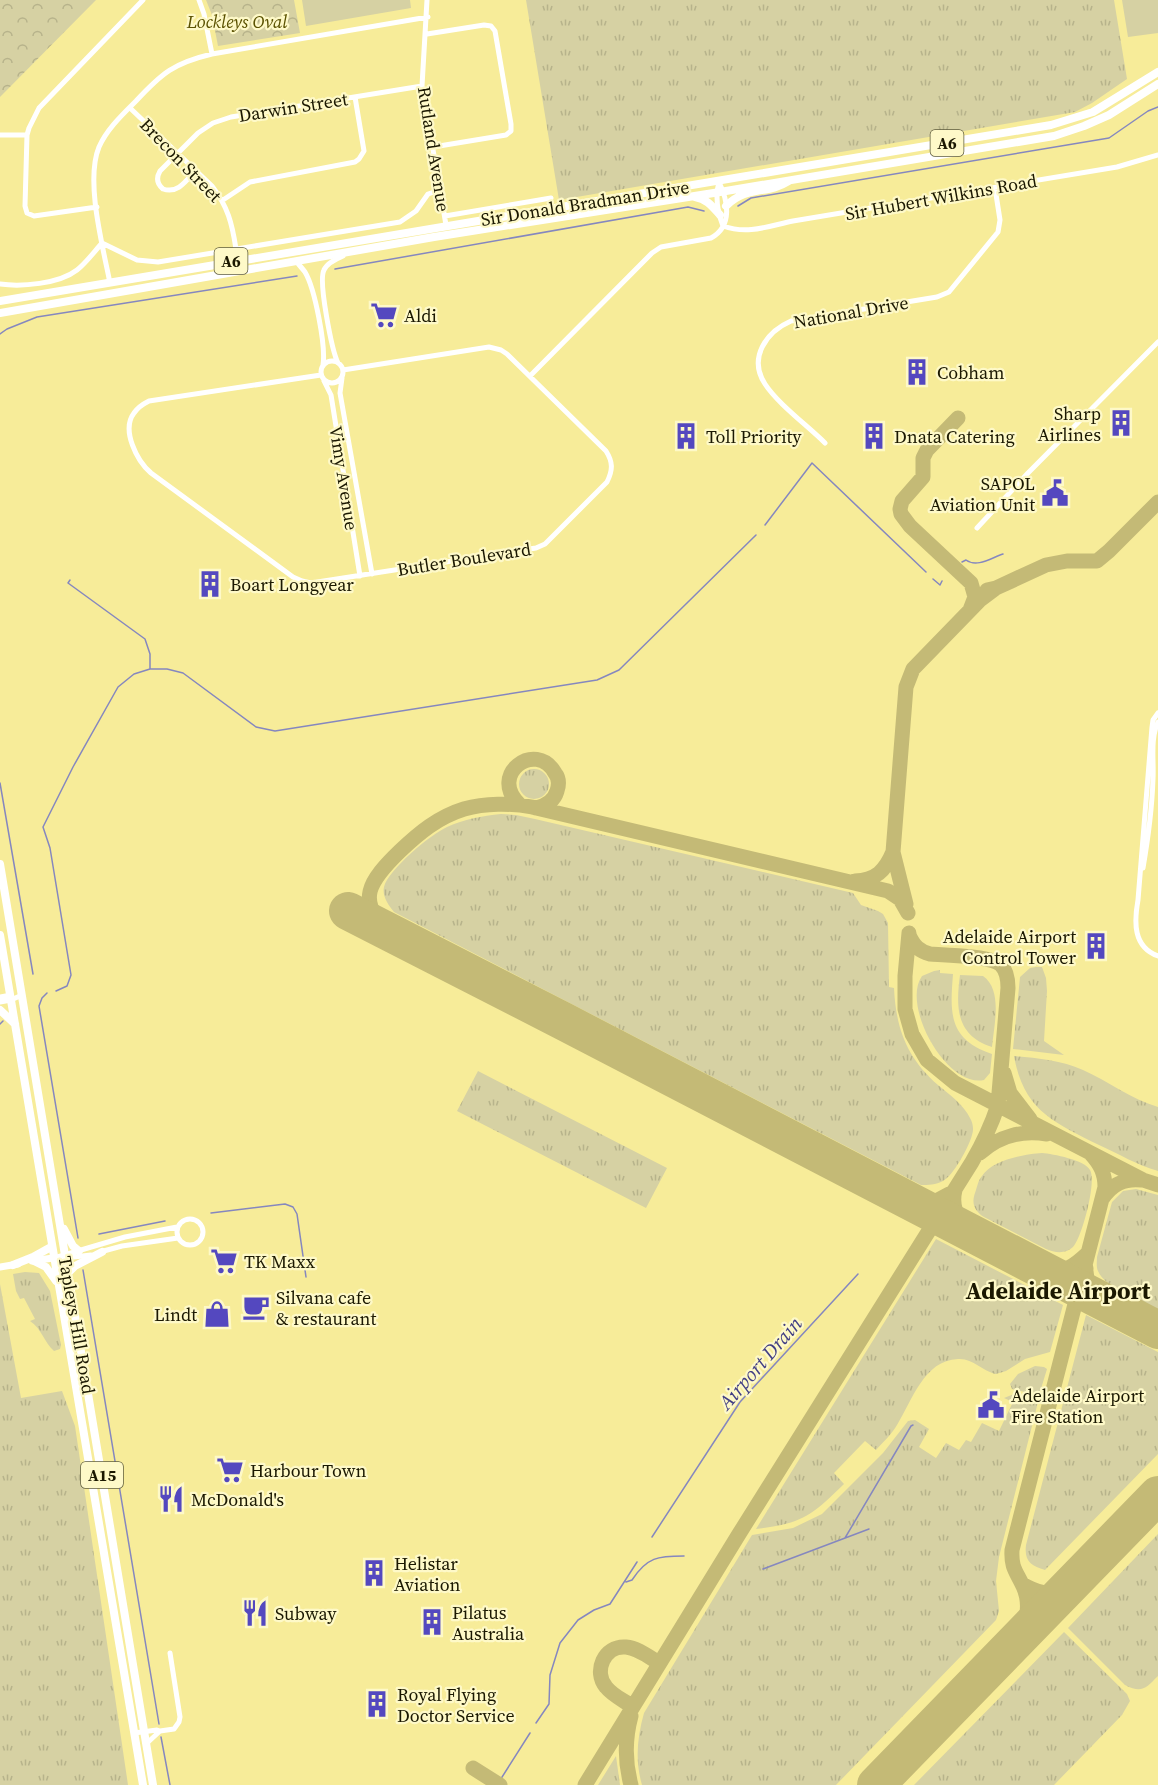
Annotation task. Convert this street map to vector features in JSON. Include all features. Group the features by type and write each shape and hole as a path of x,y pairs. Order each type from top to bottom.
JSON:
{"main road":[{"name":"Sir Donald Bradman Drive","path":"0,301 110,283 445,220 718,182 1051,125 1093,112 1158,72"},
{"name":"Sir Donald Bradman Drive","path":"0,314 94,295 434,237 1054,136 1109,115 1158,84"},
{"path":"726,206 747,192 779,187 792,179"},
{"path":"690,196 702,198 720,215"},
{"path":"434,237 445,220 457,234"},
{"path":"94,295 110,283 122,291"},
{"name":"Tapleys Hill Road","path":"0,864 153,1785"},
{"name":"Tapleys Hill Road","path":"0,934 143,1785"},
{"path":"0,989 6,970"},
{"path":"0,1010 16,1025"},
{"path":"58,1215 73,1246 79,1251"},
{"path":"14,1264 33,1257 51,1246"},
{"path":"69,1272 75,1266 102,1252"},
{"path":"34,1261 46,1267 58,1284"}],"street":[{"path":"97,207 34,216 27,213 25,206 27,135 39,108 142,0"},
{"path":"199,0 212,54"},
{"name":"Rutland Avenue","path":"428,0 422,86 445,220"},
{"path":"110,283 94,191 93,166 99,147 110,128 158,78 189,60 212,54 428,17"},
{"path":"427,34 484,25 491,26 495,31 511,124 511,131 507,135 433,147"},
{"name":"Darwin Street","path":"195,171 179,188 168,191 161,188 158,183 158,174 198,133 213,123 231,117 422,86"},
{"path":"223,200 250,182 355,162 359,159 364,151 355,97"},
{"name":"Brecon Street","path":"130,108 212,186 223,200 231,221 236,249"},
{"path":"0,135 27,135"},
{"name":"Sir Hubert Wilkins Road","path":"723,226 746,231 756,230 793,221 1117,167 1158,155"},
{"path":"718,182 723,226"},
{"name":"National Drive","path":"825,443 764,383 759,359 765,341 773,331 791,321 938,297 949,292 998,232 1000,220 995,188"},
{"path":"102,243 137,261 148,263 400,222 416,211 428,194 440,190"},
{"path":"530,376 652,253 661,247 717,235 728,218 720,192"},
{"name":"Sir Donald Bradman Drive","path":"445,220 551,198"},
{"path":"0,284 13,286 66,277 78,270 102,243"},
{"path":"296,261 304,272 315,300 324,351 321,375 324,381 333,384 342,378 343,370 333,351 322,275 323,270 332,261 355,251"},
{"path":"977,528 1028,473 1158,342"},
{"name":"Butler Boulevard","path":"321,375 149,401 136,410 129,424 135,453 141,465 151,473 293,577 311,583 536,548 545,544 607,482 612,467 611,459 606,451 501,350 489,347 343,370"},
{"path":"323,365 331,361 338,363"},
{"name":"Vimy Avenue","path":"342,378 340,393 372,574"},
{"name":"Vimy Avenue","path":"324,381 331,395 360,576"},
{"path":"1158,713 1153,720 1151,732 1135,917 1137,936 1148,951 1158,956"},
{"path":"1140,879 1148,837 1154,735 1158,722"},
{"path":"0,1002 22,994"},
{"path":"0,997 10,998"},
{"path":"65,1256 125,1237 177,1227 183,1220 192,1219 200,1223 203,1230 201,1239 195,1244 186,1245 178,1238 177,1227"},
{"path":"0,1267 178,1238"},
{"path":"134,1733 174,1729 179,1722 170,1653"},
{"path":"146,1744 160,1731"}],"green space":[{"path":"0,0 96,0 0,97"},
{"name":"Lockleys Oval","path":"206,0 294,0 300,33 218,46 212,15"},
{"path":"302,0 410,0 411,8 306,26"},
{"path":"526,0 1114,0 1127,79 1075,112 559,200"},
{"path":"1122,0 1158,0 1158,33 1128,37"},
{"path":"534,769 545,773 549,784 545,795 534,799 523,795 519,784 523,773"},
{"path":"501,814 535,819 853,893 861,905 883,914 888,923 889,987 894,988 897,1017 905,1042 918,1064 960,1104 972,1124 973,1133 968,1147 947,1178 940,1182 921,1185 394,912 385,897 384,887 393,871 411,853 447,827 473,818"},
{"path":"1042,967 1046,978 1044,1041 1064,1055 1013,1049 1020,977 1030,968"},
{"path":"940,970 940,973 953,974 952,1012 960,1032 967,1041 992,1054 990,1073 984,1080 970,1079 955,1071 942,1058 922,1024 917,1006 917,989 922,976"},
{"path":"960,975 983,976 993,990 996,1008 992,1047 971,1035 961,1018 958,998"},
{"path":"1014,1056 1049,1060 1075,1067 1158,1107 1158,1171 1135,1163 1083,1137 1043,1112 1025,1090"},
{"path":"478,1071 667,1168 646,1208 457,1111"},
{"path":"1042,1153 1076,1160 1087,1166 1092,1176 1090,1197 1077,1242 1064,1252 1046,1249 984,1217 976,1210 974,1204 979,1182 987,1170 1009,1159"},
{"path":"1136,1189 1158,1195 1158,1310 1108,1283 1097,1268 1097,1257 1112,1202 1123,1191"},
{"path":"936,1239 1063,1305 1050,1352 1025,1359 1006,1371 996,1374 963,1359 946,1361 936,1366 920,1383 895,1428 876,1450 865,1441 834,1473 844,1484 823,1504 796,1521 756,1529"},
{"path":"39,1273 50,1291 60,1349 54,1351 30,1321 35,1319 24,1298 20,1299 16,1291 13,1274"},
{"path":"0,1284 21,1398 62,1391 75,1426 128,1785 0,1785"},
{"path":"1086,1315 1158,1352 1158,1454 1045,1570 1036,1567 1027,1559 1026,1545"},
{"path":"1035,1366 1047,1369 1040,1392 1029,1393 1012,1389 1010,1384 1018,1374"},
{"path":"1014,1394 1038,1402 999,1557 996,1581 999,1611 996,1620 836,1785 642,1785 638,1767 638,1749 644,1713 752,1535 793,1528 822,1514 883,1453 908,1421 915,1420 929,1429 919,1447 936,1458 946,1443 959,1450 966,1440 971,1442 982,1423 999,1431 1013,1402 1004,1398"},
{"path":"1158,1534 1158,1676 1147,1686 1136,1689 1125,1685 1068,1628"},
{"path":"1064,1632 1127,1694 1130,1701 1122,1715 1054,1785 914,1785"},
{"path":"616,1756 620,1785 598,1785"}],"waterway":[{"path":"738,206 751,198 1109,138 1148,111 1158,107"},
{"path":"335,269 688,207 704,211"},
{"path":"0,334 37,317 297,276"},
{"path":"765,525 812,463 926,572"},
{"path":"56,991 67,986 71,975 50,848 43,827 73,767 118,687 134,674 150,669 167,669 183,673 256,727 275,731 597,680 619,670 756,535"},
{"name":"Airport Drain","path":"962,562 966,560 979,563 1003,554"},
{"name":"Airport Drain","path":"933,579 940,585 942,581"},
{"path":"70,580 68,583 145,639 150,654 150,669"},
{"path":"0,783 33,974"},
{"path":"47,993 39,1006 78,1238"},
{"path":"0,1024 3,1021"},
{"path":"211,1213 285,1204 293,1207 297,1214 306,1277"},
{"path":"99,1234 165,1221"},
{"path":"83,1270 159,1724"},
{"name":"Airport Drain","path":"652,1537 740,1402 858,1274"},
{"path":"845,1538 913,1425"},
{"path":"763,1569 869,1529"},
{"path":"626,1582 632,1580 637,1572 654,1559 684,1556"},
{"name":"Airport Drain","path":"536,1723 549,1704 550,1675 560,1643 578,1620 610,1604 637,1562"},
{"name":"Airport Drain","path":"497,1785 530,1733"},
{"path":"161,1737 170,1785"}],"taxiway":[{"path":"958,418 927,450 923,458 923,477 902,501 900,509 910,526 971,583 975,597 970,610"},
{"path":"987,590 1046,565 1067,561 1097,561 1158,502"},
{"path":"855,881 869,879 879,873 893,852 906,687 913,669 980,600 996,588"},
{"path":"520,805 511,794 509,783 512,773 518,765 527,760 537,759 547,763 556,775 558,789 552,800 536,808"},
{"path":"392,933 380,922 369,901 374,882 389,862 407,844 437,821 464,809 498,804 532,807 888,891 900,899 908,913"},
{"path":"893,852 906,904"},
{"path":"909,933 905,1009 912,1034 927,1060 955,1083 1143,1180 1158,1185"},
{"path":"585,1785 972,1162 993,1120 998,1105 1008,988 1005,970 996,962 988,960 926,953 917,948 909,935"},
{"path":"1004,1073 1010,1093 1030,1119"},
{"path":"980,1153 1003,1138 1029,1133 1047,1134"},
{"path":"1019,1638 1026,1619 1027,1599 1013,1565 1012,1550 1105,1187 1101,1169 1091,1154"},
{"path":"1102,1199 1119,1183 1142,1180"},
{"path":"955,1190 956,1212 967,1230"},
{"path":"913,1202 934,1202 949,1194"},
{"path":"1045,1271 1069,1268 1088,1253"},
{"path":"1086,1268 1088,1282 1102,1301"},
{"path":"1022,1584 1043,1592 1065,1591"},
{"path":"633,1707 616,1696 602,1681 603,1661 612,1650 626,1647 639,1651 659,1663"},
{"path":"631,1716 626,1750 631,1785"},
{"path":"473,1768 500,1785"}],"runway":[{"path":"348,911 1158,1330"},
{"path":"876,1785 1158,1495"}],"place":[{"name":"Aldi","path":"384,315"},
{"name":"Cobham","path":"917,372"},
{"name":"Sharp Airlines","path":"1121,423"},
{"name":"Toll Priority","path":"686,436"},
{"name":"Dnata Catering","path":"874,436"},
{"name":"SAPOL Aviation Unit","path":"1055,493"},
{"name":"Boart Longyear","path":"210,584"},
{"name":"Adelaide Airport Control Tower","path":"1096,946"},
{"name":"TK Maxx","path":"224,1261"},
{"name":"Silvana cafe & restaurant","path":"256,1307"},
{"name":"Lindt","path":"217,1314"},
{"name":"Adelaide Airport Fire Station","path":"991,1405"},
{"name":"Harbour Town","path":"230,1470"},
{"name":"McDonald's","path":"171,1499"},
{"name":"Helistar Aviation","path":"374,1573"},
{"name":"Subway","path":"255,1613"},
{"name":"Pilatus Australia","path":"432,1622"},
{"name":"Royal Flying Doctor Service","path":"377,1704"}],"district":[{"name":"Adelaide Airport","path":"1058,1290"}]}
